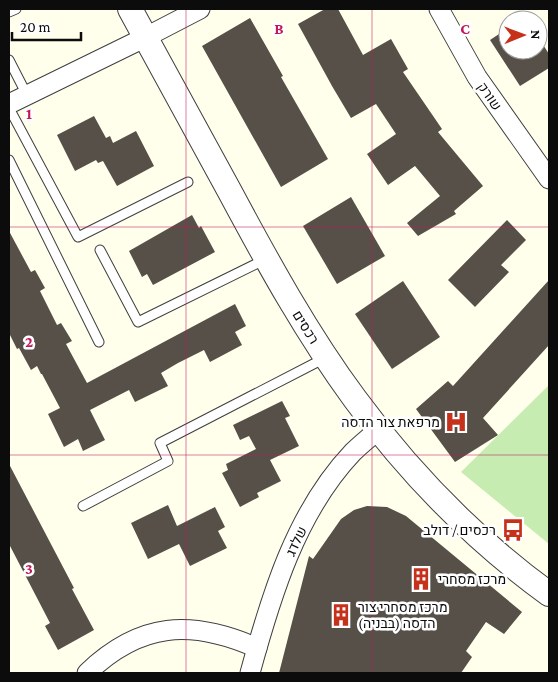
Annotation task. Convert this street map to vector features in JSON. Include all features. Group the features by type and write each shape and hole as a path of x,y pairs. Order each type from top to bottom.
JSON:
{"street":[{"name":"רכסים","path":"130,9 266,259 312,338 354,398 401,458 454,515 513,568 549,594"},
{"path":"9,106 26,95 200,9"},
{"name":"שורק","path":"439,9 477,77 549,179"},
{"name":"שלדג","path":"250,673 274,592 304,522 340,466 378,429"},
{"path":"88,673 114,651 151,633 167,630 198,630 242,641 257,648"}],"lane":[{"path":"9,12 16,9"},
{"path":"9,60 26,95"},
{"path":"9,106 78,237 188,182"},
{"path":"9,160 99,342"},
{"path":"100,250 138,322 266,259"},
{"path":"83,506 168,461 160,443 326,357"}],"green space":[{"path":"549,385 549,544 461,472"}],"building":[{"path":"325,9 338,9 363,55 391,39 408,69 403,72 442,129 438,132 483,186 454,211 456,214 418,236 407,223 440,196 415,166 388,185 367,154 396,134 376,104 351,118 332,86 298,24"},
{"path":"250,18 328,159 281,187 202,46"},
{"path":"498,35 498,52 490,40"},
{"path":"548,52 549,68 520,86 503,60 548,60"},
{"path":"94,116 106,138 110,136 113,143 136,131 154,166 117,186 103,161 98,163 96,160 75,171 57,135"},
{"path":"351,197 385,256 337,284 303,226"},
{"path":"192,215 199,228 201,226 215,252 153,285 147,274 142,277 129,251"},
{"path":"507,220 526,240 501,265 509,272 475,307 448,280"},
{"path":"9,231 31,272 35,270 45,288 40,291 57,325 61,323 72,341 66,344 87,383 235,304 246,326 235,332 242,345 210,362 204,350 161,373 168,386 135,402 129,390 90,410 105,440 83,451 78,439 64,447 48,414 60,408 37,366 31,370 9,333"},
{"path":"549,280 549,345 483,418 498,435 455,462 416,409 448,381 453,386"},
{"path":"403,281 440,337 392,369 355,314"},
{"path":"282,401 290,416 285,418 299,446 270,460 281,481 257,493 259,497 240,507 222,473 228,470 226,464 256,449 249,436 240,440 233,425"},
{"path":"9,464 94,630 58,650 45,626 50,623 9,544"},
{"path":"168,505 177,526 215,507 225,527 218,531 227,548 190,566 179,544 148,559 131,523"},
{"path":"367,506 387,507 406,516 522,612 504,634 486,622 466,651 472,657 461,673 279,673 309,556 313,559 341,519 354,510"}],"place":[{"name":"מרפאת צור הדסה","path":"456,422"},
{"name":"רכסים / דולב","path":"513,530"},
{"name":"מרכז מסחרי","path":"421,579"},
{"name":"מרכז מסחרי צור הדסה (בבניה)","path":"341,615"}]}
